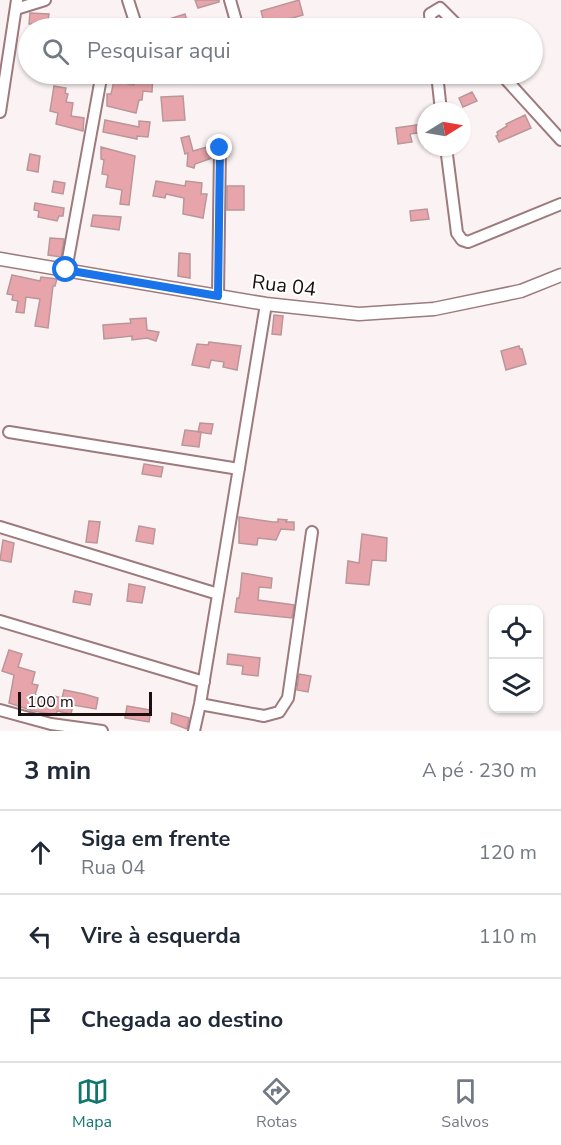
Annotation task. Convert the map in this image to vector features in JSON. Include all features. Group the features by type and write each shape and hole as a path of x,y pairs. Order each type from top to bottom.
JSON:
{"street":[{"path":"0,112 5,45 16,5 45,0"},
{"path":"128,0 134,18"},
{"path":"230,0 235,18"},
{"path":"430,18 430,14 440,8 450,18"},
{"path":"66,270 100,84"},
{"path":"437,84 440,102"},
{"path":"510,84 561,140"},
{"path":"218,296 220,148"},
{"path":"447,156 457,232 462,240 468,242 561,204"},
{"name":"Rua 04","path":"0,259 266,304 359,314 434,309 521,291 561,275"},
{"path":"194,731 266,304"},
{"path":"9,432 239,470"},
{"path":"0,527 218,594"},
{"path":"200,704 264,716 279,712 288,698 312,531"},
{"path":"0,621 204,682"},
{"path":"0,711 50,728 102,731"}],"building":[{"path":"195,0 219,0 219,2 198,8"},
{"path":"299,0 303,15 293,18 263,18 261,11"},
{"path":"30,13 49,14 48,18 30,18"},
{"path":"185,14 186,18 172,18"},
{"path":"113,84 152,84 152,92 143,91 136,113 107,106 107,94 111,94"},
{"path":"54,86 66,88 65,93 68,94 66,102 73,103 71,116 84,118 83,131 56,124 58,113 50,111"},
{"path":"472,92 477,101 471,104 461,102 459,98"},
{"path":"183,96 185,120 163,121 161,97"},
{"path":"525,115 531,128 499,142 497,132 507,126 506,124"},
{"path":"105,120 139,127 139,121 150,122 148,137 137,136 137,139 103,132"},
{"path":"417,125 417,133 410,134 412,142 398,144 396,128"},
{"path":"189,136 193,151 211,146 212,150 212,158 195,164 194,168 187,166 188,153 185,154 181,138"},
{"path":"101,147 135,156 129,205 120,204 122,190 106,187 108,175 102,174 104,160 101,159"},
{"path":"30,154 40,156 38,172 27,170"},
{"path":"54,181 65,183 63,194 52,192"},
{"path":"156,181 185,186 186,181 202,183 201,194 207,194 203,218 183,214 184,198 166,194 165,198 153,196"},
{"path":"227,186 244,186 244,210 227,210"},
{"path":"35,203 64,208 63,216 59,216 57,221 38,217 39,211 34,210"},
{"path":"427,209 429,219 411,221 410,211"},
{"path":"93,215 121,217 119,230 91,226"},
{"path":"50,238 64,239 61,257 48,255"},
{"path":"179,253 190,254 190,278 178,276"},
{"path":"12,275 40,281 41,277 57,279 53,286 48,328 35,326 40,299 26,297 24,313 16,312 18,301 12,300 13,295 7,294"},
{"path":"274,315 283,316 281,335 272,334"},
{"path":"146,318 147,330 159,332 156,341 147,338 132,340 132,336 104,339 103,325 131,323 130,319"},
{"path":"209,342 241,346 237,370 223,367 224,362 211,360 209,368 192,365 197,344 208,345"},
{"path":"519,346 526,364 506,370 501,351"},
{"path":"200,423 213,424 211,434 198,432"},
{"path":"185,430 201,432 199,447 182,445"},
{"path":"144,464 163,467 161,477 142,474"},
{"path":"239,517 273,522 278,522 278,519 287,520 286,522 294,522 294,530 281,529 276,540 258,538 257,545 239,543"},
{"path":"89,521 100,522 97,543 86,542"},
{"path":"139,526 155,529 153,544 136,541"},
{"path":"362,534 387,538 386,561 372,560 369,585 346,583 348,561 359,563"},
{"path":"3,540 14,543 11,562 0,560"},
{"path":"242,573 272,578 271,588 259,587 258,600 294,605 292,618 235,612"},
{"path":"129,584 145,587 142,603 127,601"},
{"path":"75,591 92,594 90,605 73,602"},
{"path":"9,650 22,654 18,667 35,672 32,684 38,685 35,695 48,699 49,695 62,698 64,690 84,694 98,698 96,709 73,705 71,714 57,711 56,715 33,711 9,703 14,675 2,671"},
{"path":"228,654 260,658 258,676 242,674 243,666 227,664"},
{"path":"299,674 311,676 308,692 297,690"},
{"path":"127,706 151,710 149,722 125,718"},
{"path":"172,713 189,718 187,729 171,723"}],"route":[{"path":"66,270 218,296 220,148"}]}
